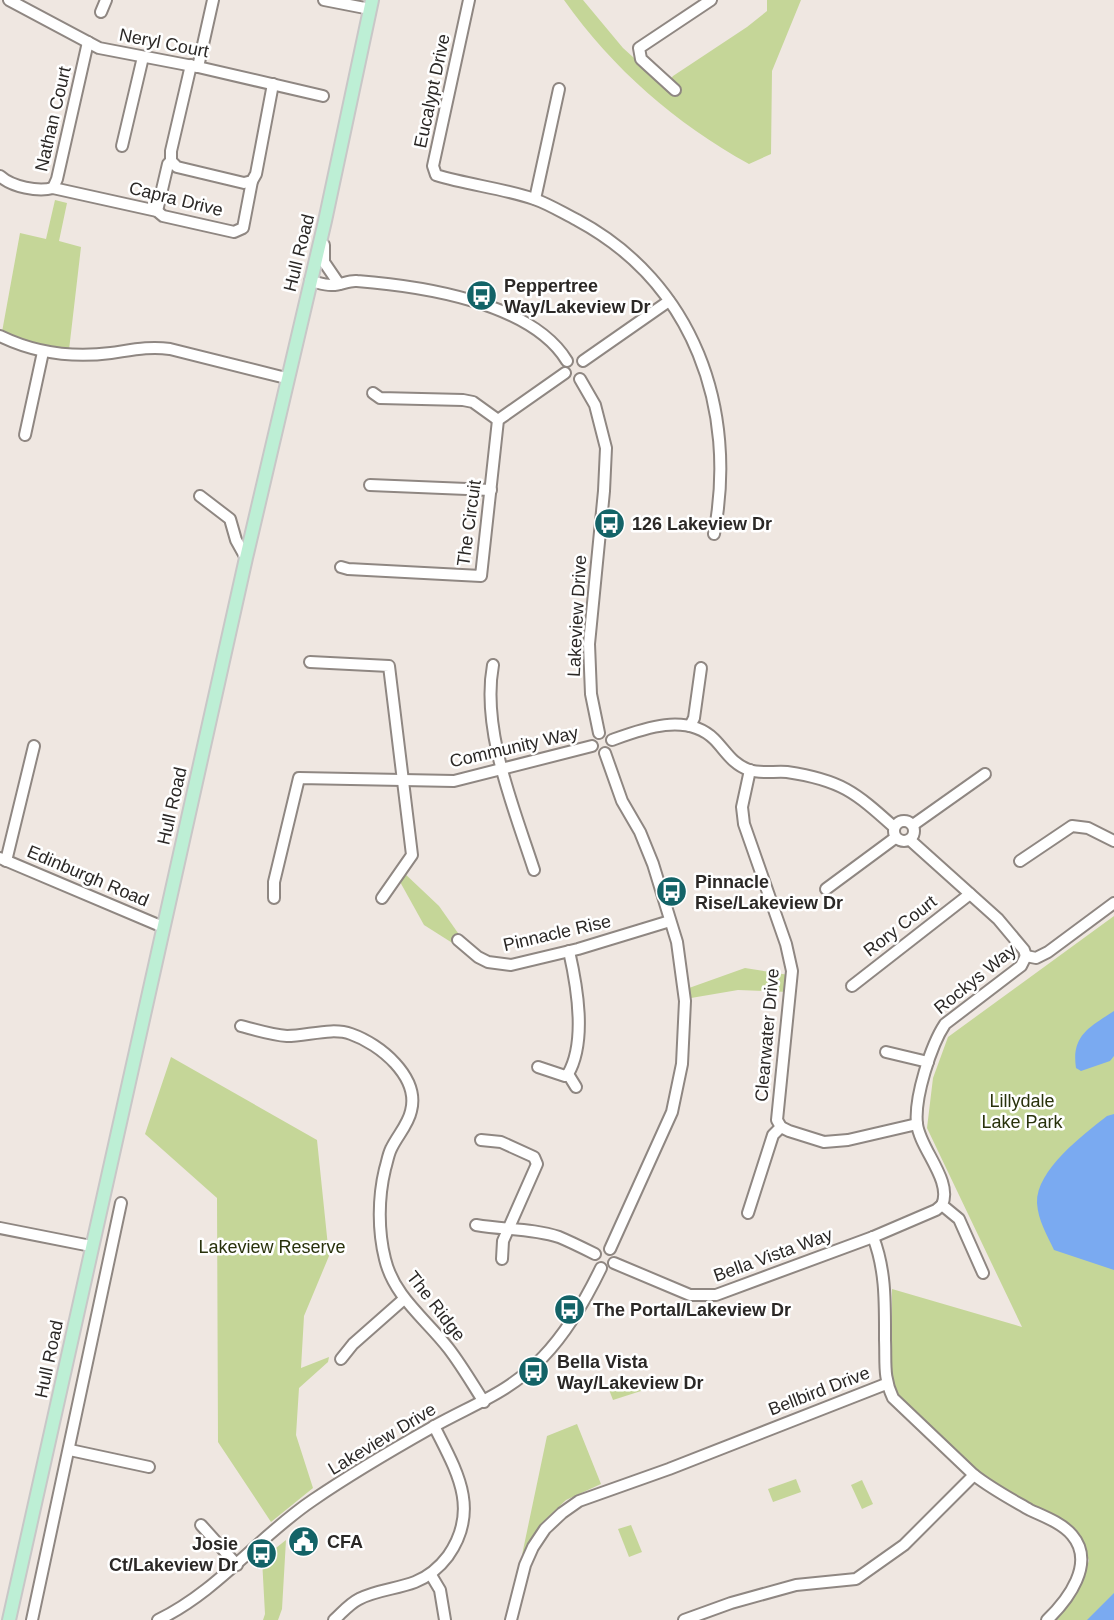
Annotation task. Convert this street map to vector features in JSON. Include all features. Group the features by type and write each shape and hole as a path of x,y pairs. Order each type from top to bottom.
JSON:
{"main road":[{"name":"Hull Road","path":"9,1620 286,378 325,221 371,5"}],"street":[{"name":"Neryl Court","path":"9,0 99,48 194,66 323,96"},
{"path":"101,12 106,0"},
{"path":"157,211 213,0"},
{"path":"324,0 371,5"},
{"name":"Eucalypt Drive","path":"469,0 433,166 436,174 535,199 593,229 617,246 656,282 696,347 710,386 722,463 719,510 714,534"},
{"path":"676,90 641,59 639,48 711,0"},
{"name":"Nathan Court","path":"0,176 10,184 45,190 53,188 88,42"},
{"path":"122,146 143,57"},
{"path":"171,161 177,167 244,183 252,181 256,174 273,84"},
{"path":"535,199 559,89"},
{"name":"Capra Drive","path":"53,188 238,232 244,223 252,181"},
{"path":"325,221 323,257 328,270 339,284"},
{"path":"310,281 331,285 353,281 396,285 491,305 511,313 547,338 567,361"},
{"path":"583,361 669,301"},
{"path":"0,336 43,352 94,355 155,346 286,378"},
{"path":"25,435 43,352"},
{"path":"577,358 583,361 586,371 580,379 570,379 565,373 567,361 577,358"},
{"path":"373,393 380,398 473,402 498,420 565,373"},
{"name":"Lakeview Drive","path":"580,379 595,405 606,448 589,644 591,694 599,733"},
{"name":"The Circuit","path":"341,567 481,576 498,420"},
{"path":"370,485 491,490"},
{"path":"200,496 230,519 236,540 246,558"},
{"path":"310,662 390,666 412,855 382,898"},
{"path":"494,665 489,698 491,722 534,870"},
{"path":"690,726 694,718 701,668"},
{"path":"612,740 642,729 677,724 690,726 707,734 734,763 750,770 785,772 838,784 859,795 895,832 905,842 910,840 915,830 913,825 907,821 900,822 895,832 826,889"},
{"path":"599,733 607,734 612,740 611,747 605,753 596,752 592,746 593,738 599,733"},
{"path":"3,859 34,746"},
{"name":"Community Way","path":"274,898 274,882 299,778 454,781 592,746"},
{"path":"605,753 622,801 647,847 677,942 685,1001 684,1043 677,1091 667,1126 610,1248"},
{"name":"Clearwater Drive","path":"750,770 742,807 744,824 786,944 792,971 777,1120 781,1127 824,1142 848,1140 917,1124"},
{"path":"913,825 985,774"},
{"path":"1020,861 1072,826 1088,828 1114,841"},
{"path":"910,840 1008,928 1026,956"},
{"name":"Edinburgh Road","path":"3,859 163,927"},
{"name":"Rory Court","path":"852,986 970,894"},
{"name":"Rockys Way","path":"917,1124 928,1062 945,1024 1021,967 1026,956 1035,958 1048,953 1114,904"},
{"name":"Pinnacle Rise","path":"458,940 478,957 498,965 525,962 569,951 670,921"},
{"path":"568,1074 573,1061 578,1024 576,981 569,951"},
{"name":"The Ridge","path":"241,1026 286,1036 348,1033 365,1040 381,1052 399,1068 408,1081 412,1110 391,1149 384,1172 380,1214 385,1261 394,1284 404,1299 449,1349 484,1402"},
{"path":"882,1052 928,1062"},
{"path":"538,1067 565,1076 568,1074"},
{"path":"568,1074 576,1087"},
{"path":"917,1124 946,1191 942,1205 959,1219 984,1273"},
{"path":"748,1213 773,1135 781,1127"},
{"path":"481,1140 501,1142 534,1157 537,1164 503,1241 502,1259"},
{"path":"32,1620 121,1203"},
{"name":"Bella Vista Way","path":"614,1263 690,1295 702,1297 730,1290 873,1237 942,1205"},
{"path":"476,1225 558,1237 595,1254"},
{"path":"0,1228 92,1246"},
{"path":"873,1237 881,1258 885,1295 886,1384"},
{"path":"595,1254 602,1248 610,1248"},
{"path":"595,1254 596,1263 601,1268 608,1268 614,1263 615,1255 610,1248"},
{"name":"Lakeview Drive","path":"158,1620 198,1597 312,1501 434,1426 505,1390 543,1358 561,1337 601,1268"},
{"path":"341,1359 353,1344 404,1299"},
{"name":"Bellbird Drive","path":"510,1620 525,1564 533,1547 553,1521 579,1500 669,1469 886,1384 893,1398 974,1475 989,1487 1072,1534 1080,1550 1078,1577 1063,1604 1047,1620"},
{"path":"334,1620 362,1597 407,1585 431,1575 455,1546 462,1528 464,1493 458,1474 434,1426"},
{"path":"70,1450 149,1467"},
{"path":"684,1620 796,1585 856,1579 904,1545 974,1475"},
{"path":"201,1525 237,1565"},
{"path":"431,1575 440,1590 444,1620"}],"green space":[{"path":"564,0 583,0 623,48 665,86 673,76 767,11 767,0 801,0 772,71 771,154 749,164 696,131 625,71 603,49"},
{"path":"55,200 67,203 59,241 81,247 69,350 38,346 2,332 20,233 46,239"},
{"path":"403,872 439,906 458,933 454,944 424,925 399,880"},
{"name":"Lillydale Lake Park","path":"1114,916 1114,1620 1054,1620 1076,1593 1089,1560 1076,1533 987,1479 892,1388 892,1289 1022,1327 927,1128 933,1078 948,1037"},
{"path":"745,968 789,975 790,992 738,990 691,998 689,988"},
{"name":"Lakeview Reserve","path":"171,1057 317,1140 329,1256 304,1316 301,1368 329,1357 328,1362 299,1388 296,1435 313,1488 271,1522 218,1442 217,1198 145,1134"},
{"path":"636,1377 641,1391 613,1400 608,1387"},
{"path":"577,1424 601,1484 566,1500 544,1521 522,1555 547,1436"},
{"path":"796,1479 801,1492 773,1502 768,1489"},
{"path":"862,1480 873,1504 862,1509 851,1485"},
{"path":"631,1525 642,1552 629,1557 618,1529"},
{"path":"286,1540 282,1609 278,1620 263,1620 262,1559"}],"water":[{"path":"1114,1011 1114,1056 1110,1061 1081,1071 1076,1068 1076,1047 1079,1040 1090,1027"},
{"path":"1114,1114 1114,1270 1054,1250 1041,1221 1037,1203 1044,1178 1052,1166 1086,1133 1107,1116"},
{"path":"1114,1593 1114,1620 1087,1620"}],"place":[{"name":"Peppertree Way/Lakeview Dr","path":"481,296"},
{"name":"126 Lakeview Dr","path":"609,524"},
{"name":"Pinnacle Rise/Lakeview Dr","path":"672,892"},
{"name":"The Portal/Lakeview Dr","path":"570,1310"},
{"name":"Bella Vista Way/Lakeview Dr","path":"534,1372"},
{"name":"CFA","path":"304,1542"},
{"name":"Josie Ct/Lakeview Dr","path":"261,1554"}]}
